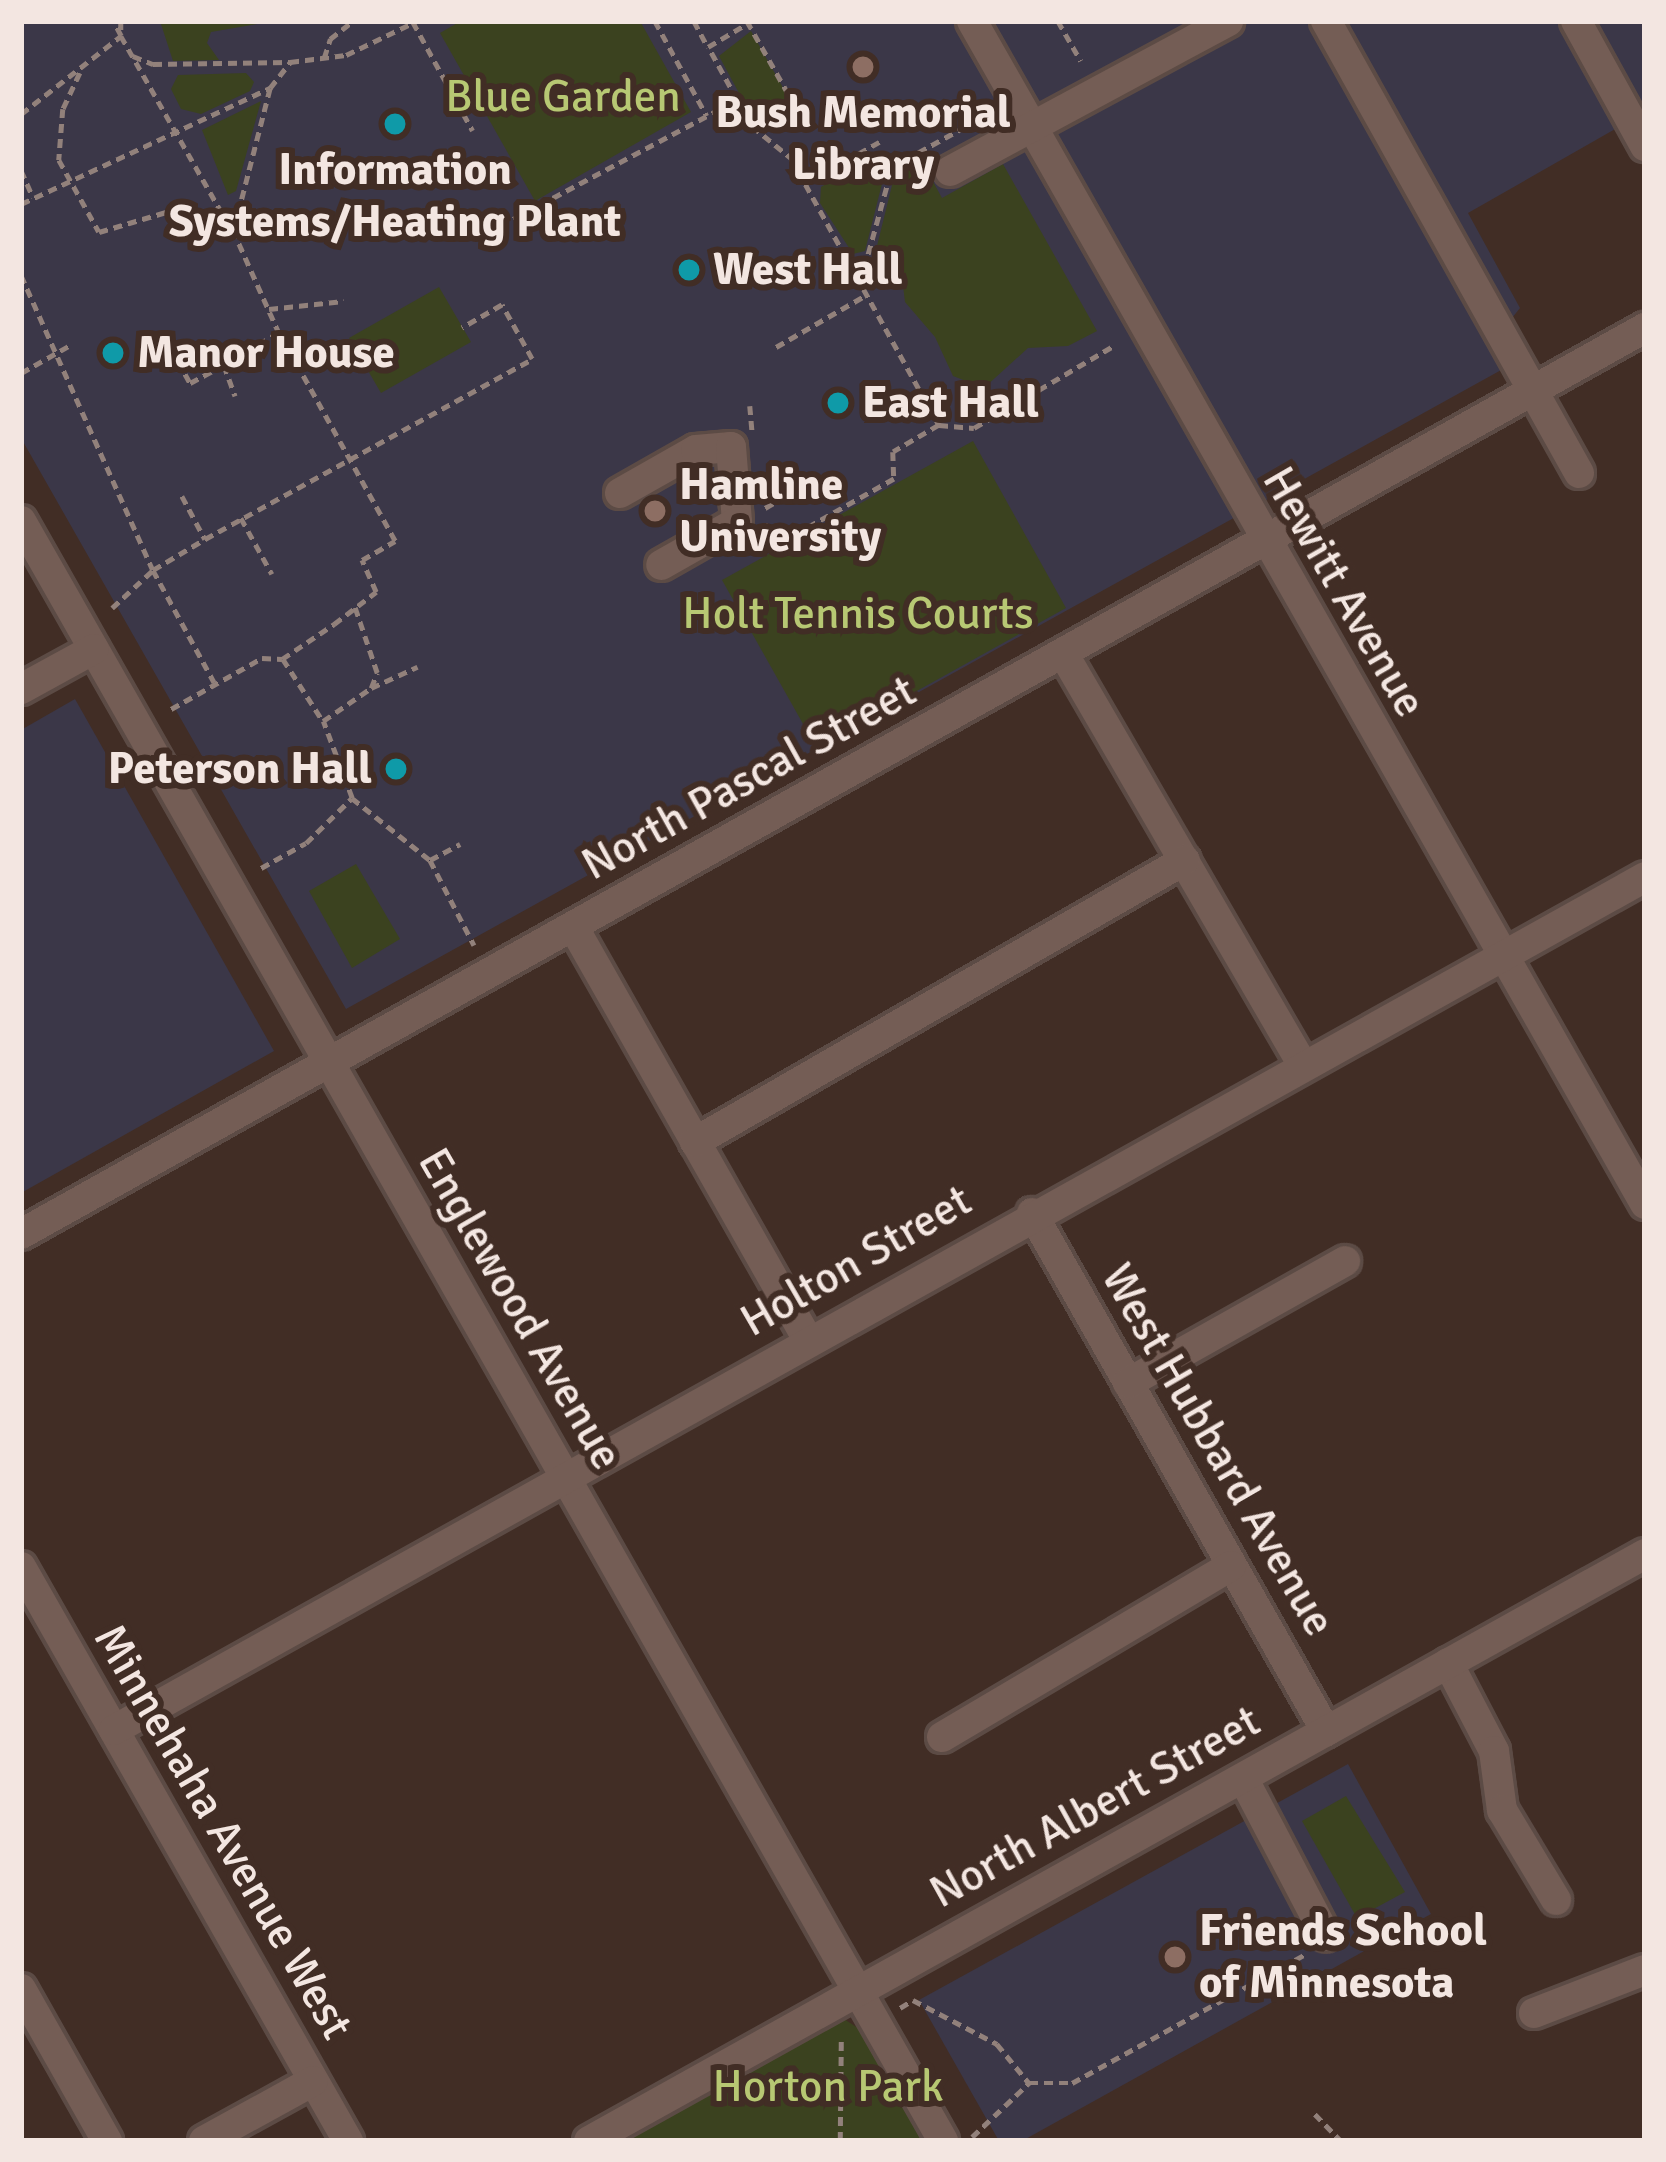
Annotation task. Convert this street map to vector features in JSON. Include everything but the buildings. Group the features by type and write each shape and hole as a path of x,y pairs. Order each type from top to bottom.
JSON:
{"street":[{"name":"Hewitt Avenue","path":"972,21 1262,540 1645,1204"},
{"path":"950,170 1228,21"},
{"path":"1326,21 1579,473"},
{"path":"1576,21 1645,146"},
{"name":"North Pascal Street","path":"21,1234 1645,328"},
{"path":"620,493 696,450 731,447 737,522 661,565"},
{"name":"Englewood Avenue","path":"21,520 944,2141"},
{"path":"21,689 94,649"},
{"path":"1063,653 1303,1065"},
{"path":"695,1142 1185,860"},
{"name":"Holton Street","path":"114,1730 1032,1213 1645,877"},
{"path":"574,928 808,1340"},
{"name":"West Hubbard Avenue","path":"1032,1213 1326,1731"},
{"path":"1128,1383 1345,1262"},
{"name":"North Albert Street","path":"589,2141 1645,1554"},
{"path":"942,1736 1232,1566"},
{"name":"Minnehaha Avenue West","path":"21,1567 348,2141"},
{"path":"1448,1663 1494,1751 1502,1810 1556,1900"},
{"path":"1243,1778 1323,1941"},
{"path":"1534,2013 1645,1970"},
{"path":"21,1989 107,2141"},
{"path":"204,2141 313,2081"}],"path":[{"path":"117,21 121,36 233,230 279,333 395,541 362,560 376,592 355,608 283,659 262,658 171,709"},
{"path":"324,58 331,39 353,21"},
{"path":"655,21 708,117"},
{"path":"694,21 752,126 791,158 939,425"},
{"path":"1058,21 1082,61"},
{"path":"133,56 153,64 324,58 415,22 473,131"},
{"path":"708,47 749,22 794,102 752,126"},
{"path":"21,113 80,73 121,36"},
{"path":"233,230 270,88 290,62"},
{"path":"80,73 63,109 59,160 99,232 140,214 223,213"},
{"path":"21,204 67,178 270,88"},
{"path":"513,219 737,100"},
{"path":"860,283 892,167 959,130"},
{"path":"806,184 879,142"},
{"path":"21,170 32,197"},
{"path":"21,275 153,570 214,682"},
{"path":"776,347 866,295"},
{"path":"269,309 344,301"},
{"path":"112,608 153,570 205,539 532,359 502,305 462,328"},
{"path":"178,361 190,383 279,333"},
{"path":"21,373 72,344"},
{"path":"758,512 770,532 791,537 894,479 893,452 939,425 974,428 1113,346"},
{"path":"224,365 235,396"},
{"path":"182,496 205,539"},
{"path":"241,518 272,574"},
{"path":"355,608 377,673 371,688"},
{"path":"283,659 323,721 352,798 430,860 474,945"},
{"path":"323,721 371,688 417,667"},
{"path":"261,868 306,842 352,798"},
{"path":"430,860 460,844"},
{"path":"967,2141 1029,2084 1072,2083 1323,1941"},
{"path":"913,2000 997,2044 1029,2084"},
{"path":"840,2141 841,2038"},
{"path":"1315,2114 1341,2141"}],"shaded area":[{"name":"Hamline University","path":"21,21 1645,21 1645,112 1468,213 1520,308 1504,328 1532,353 346,1009 21,438"},
{"path":"75,699 274,1051 21,1193 21,730"},
{"name":"Friends School of Minnesota","path":"1348,1764 1431,1914 1022,2141 999,2141 919,2000"}],"green space":[{"path":"160,21 274,21 211,32 207,43 219,60 173,61"},
{"name":"Blue Garden","path":"461,21 640,21 691,112 535,201 440,33"},
{"path":"751,31 790,100 753,119 719,56"},
{"path":"246,73 254,82 250,91 201,114 181,109 171,89 178,75"},
{"path":"261,101 236,191 228,195 202,130"},
{"path":"878,151 888,160 865,251 853,254 820,203 821,187"},
{"path":"919,156 942,198 1003,164 1097,331 1068,346 1028,348 984,388 953,376 935,337 905,302 899,252 875,254 896,169"},
{"path":"439,287 471,342 381,393 349,338"},
{"name":"Holt Tennis Courts","path":"973,441 1066,608 816,747 722,580"},
{"path":"356,864 400,939 352,968 309,891"},
{"path":"1346,1796 1405,1892 1357,1918 1302,1821"},
{"name":"Horton Park","path":"844,2019 861,2030 922,2141 627,2141"}],"place":[{"name":"Bush Memorial Library","path":"863,67"},
{"name":"Information Systems/Heating Plant","path":"395,124"},
{"name":"West Hall","path":"689,270"},
{"name":"Manor House","path":"113,353"},
{"name":"East Hall","path":"838,403"},
{"name":"Hamline University","path":"655,511"},
{"name":"Peterson Hall","path":"396,769"},
{"name":"Friends School of Minnesota","path":"1175,1957"}]}
